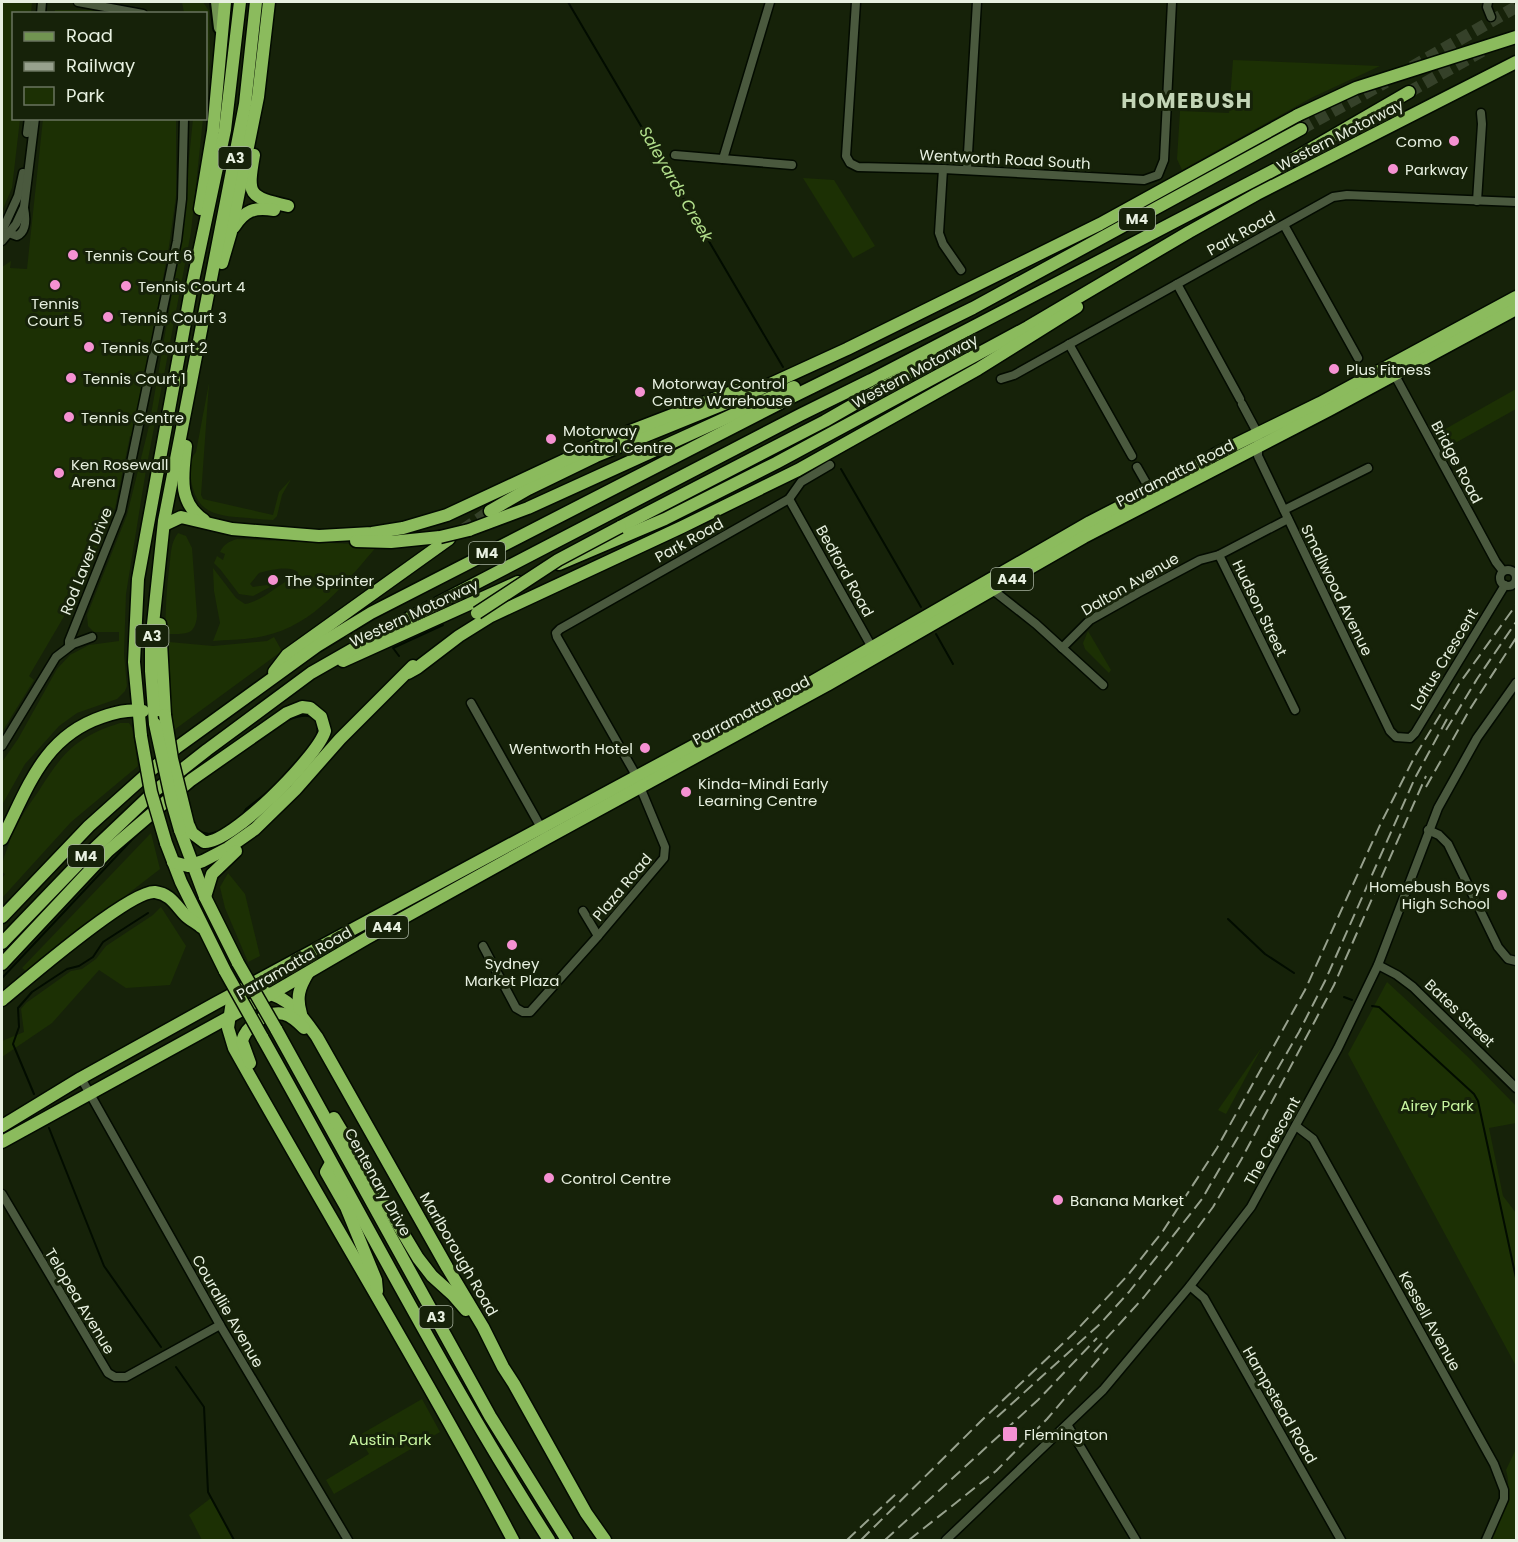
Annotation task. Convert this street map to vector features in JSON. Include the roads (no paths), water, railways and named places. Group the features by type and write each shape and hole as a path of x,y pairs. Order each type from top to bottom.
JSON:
{"highway":[{"path":"201,240 199,215 213,130 225,2"},
{"name":"A3","path":"173,862 152,792 137,710 134,662 138,579 201,240 225,130 240,2"},
{"name":"A3","path":"184,827 172,802 151,671 151,643 164,525 245,104 255,2"},
{"path":"205,313 231,232 258,97 269,2"},
{"name":"Western Motorway","path":"800,379 874,335 1100,224 1298,115 1356,88 1516,37"},
{"name":"Western Motorway","path":"311,673 360,655 436,618 665,519 829,427 1028,327 1257,194 1516,62"},
{"name":"Western Motorway","path":"2,943 86,855 156,790 311,673 388,629 1276,169 1409,92"},
{"path":"231,232 246,212 254,208 286,209 263,200 252,191 250,184 259,128 258,97"},
{"name":"Western Motorway","path":"800,379 827,379 973,308 1301,129"},
{"path":"408,673 491,616 827,460 840,446 978,369 1096,295 1189,232"},
{"name":"Parramatta Road","path":"2,1126 81,1078 238,991 544,833 874,652 989,586 1090,522 1258,448 1516,297"},
{"name":"Parramatta Road","path":"1153,495 1216,454 1516,309"},
{"path":"829,427 914,370 943,343"},
{"path":"197,353 182,480 189,505 196,514 211,523"},
{"path":"147,522 164,525 181,517 242,530 319,536 391,535 445,538 528,508 800,379"},
{"path":"490,511 587,460 800,379"},
{"path":"319,536 391,535 447,515 612,438 783,386"},
{"name":"Western Motorway","path":"2,917 57,858 176,748 317,646 371,613 783,386"},
{"path":"205,897 210,879 220,864 261,830 340,739 414,665 477,613 558,560 620,527 812,436"},
{"name":"Western Motorway","path":"267,681 287,655 445,538"},
{"path":"2,964 108,851 190,780 225,754 295,709 310,708 321,717 325,730 315,750 276,792 231,831 208,842 195,837 184,827"},
{"path":"2,839 36,770 57,743 76,728 119,711 137,710 160,720"},
{"path":"173,862 193,865 228,848 255,829 285,801"},
{"name":"Centenary Drive","path":"184,827 193,865 205,897 238,963 490,1416 567,1540"},
{"name":"Parramatta Road","path":"2,1142 271,994 544,833"},
{"name":"Centenary Drive","path":"173,862 201,927 331,1163 511,1482 549,1540"},
{"path":"2,1000 49,960 144,894 154,892 167,896 177,903 187,917 201,927"},
{"path":"301,1014 297,1002 298,992 308,972"},
{"path":"238,991 228,1018 228,1029 234,1048 513,1540"},
{"name":"Marlborough Road","path":"238,991 271,994 301,1014 317,1037 483,1327 503,1367 586,1513"},
{"path":"264,1101 243,1045 244,1035 250,1027 269,1016 284,1014 301,1025 326,1054"},
{"path":"211,1027 216,1029 234,1048"},
{"path":"310,1090 331,1112 418,1258 432,1276 462,1304 491,1353 503,1367"},
{"path":"331,1163 326,1172 346,1207 376,1281 379,1301"},
{"path":"483,1484 520,1540"},
{"path":"586,1513 597,1540"},
{"path":"586,1513 604,1540"}],"main road":[{"path":"216,2 221,52"}],"street":[{"path":"78,2 132,12"},
{"path":"723,159 770,2"},
{"name":"Wentworth Road South","path":"856,2 846,156 850,163 858,167 967,170 1144,180 1158,175 1164,160 1172,2"},
{"path":"967,170 977,2"},
{"path":"1488,2 1487,8 1491,17"},
{"path":"1477,201 1482,124 1480,113"},
{"path":"2,241 18,196 29,120"},
{"path":"4,231 17,236 24,229 26,218 24,207 34,120"},
{"name":"Rod Laver Drive","path":"2,746 53,661 69,646 72,633 121,511 177,241 182,199 184,120"},
{"path":"675,155 792,165"},
{"path":"943,169 939,233 943,244 961,270"},
{"name":"Park Road","path":"1001,379 1014,375 1333,197 1347,195 1516,202"},
{"path":"1284,225 1359,358"},
{"path":"1177,284 1258,434"},
{"path":"1069,344 1132,456"},
{"name":"Bridge Road","path":"1392,370 1503,571"},
{"name":"Smallwood Avenue","path":"1258,434 1257,455 1390,731 1396,737 1401,738"},
{"name":"Park Road","path":"637,782 556,633 789,500 801,482 827,460"},
{"path":"1137,467 1153,495"},
{"path":"1284,510 1368,468"},
{"name":"Bedford Road","path":"789,500 874,652"},
{"name":"Hudson Street","path":"1288,519 1219,555 1295,710"},
{"name":"Dalton Avenue","path":"1062,648 1090,620 1200,560 1219,555"},
{"path":"1503,571 1516,572 1516,583 1510,586 1505,585 1500,578 1503,571"},
{"name":"Loftus Crescent","path":"1401,738 1410,738 1415,732 1505,585"},
{"path":"989,586 1036,624 1103,685"},
{"path":"69,646 92,637"},
{"name":"The Crescent","path":"946,1540 1068,1426 1119,1372 1251,1207 1338,1048 1378,965 1438,808 1470,749 1516,683"},
{"path":"471,703 544,833"},
{"name":"Plaza Road","path":"483,946 516,1008 523,1012 530,1012 598,936 666,853 659,829 637,782"},
{"path":"1428,830 1448,844 1498,947 1508,959 1516,961"},
{"name":"Plaza Road","path":"583,911 598,936"},
{"name":"Bates Street","path":"1378,965 1413,987 1516,1088"},
{"name":"Courallie Avenue","path":"81,1078 220,1325 348,1540"},
{"name":"Kessell Avenue","path":"1296,1126 1313,1139 1494,1464 1504,1490 1504,1499 1485,1540"},
{"name":"Telopea Avenue","path":"2,1194 108,1373 115,1377 126,1377 220,1325"},
{"name":"Hampstead Road","path":"1190,1286 1204,1298 1341,1540"},
{"path":"1068,1426 1136,1540"}],"waterway":[{"name":"Saleyards Creek","path":"568,2 783,367"},
{"name":"Saleyards Creek","path":"841,469 921,607"},
{"path":"399,656 393,648 443,625"},
{"name":"Saleyards Creek","path":"936,634 953,664"},
{"path":"288,720 299,716 314,718 318,727 317,735"},
{"path":"279,781 305,752"},
{"path":"185,793 199,781"},
{"path":"242,816 246,809 273,788"},
{"path":"2,978 140,831"},
{"path":"200,832 209,834 217,832"},
{"path":"34,1094 13,1044 19,1027 18,1008 32,992 67,969 79,966 93,957 103,942 148,913"},
{"name":"Saleyards Creek","path":"1228,919 1265,954 1294,973"},
{"path":"1344,997 1352,1000"},
{"name":"Saleyards Creek","path":"1372,1006 1379,1007 1474,1094 1478,1101 1516,1278"},
{"path":"49,1128 104,1266 161,1347"},
{"path":"176,1367 204,1407 208,1492 234,1540"}],"tunnel":[{"path":"1412,67 1516,7"},
{"path":"1409,92 1482,51"},
{"path":"1301,129 1386,82"},
{"path":"463,530 490,511"}],"railway":[{"path":"861,1540 1074,1333 1128,1275 1163,1231 1217,1148 1305,990 1381,823 1415,756 1459,684 1516,605"},
{"path":"1446,730 1516,622"},
{"path":"1426,787 1470,709 1516,638"},
{"path":"997,1417 1100,1324 1129,1292 1202,1199 1299,1032 1325,981 1415,778 1447,719"},
{"path":"1094,1352 1144,1297 1180,1252 1213,1207 1241,1160 1334,985 1426,776"},
{"path":"885,1540 1038,1400 1097,1338"},
{"path":"909,1540 996,1471 1047,1419 1108,1348"},
{"path":"847,1540 899,1491"}],"place":[{"name":"Como","path":"1454,141"},
{"name":"Parkway","path":"1393,169"},
{"name":"Tennis Court 6","path":"73,255"},
{"name":"Tennis Court 5","path":"55,285"},
{"name":"Tennis Court 4","path":"126,286"},
{"name":"Tennis Court 3","path":"108,317"},
{"name":"Tennis Court 2","path":"89,347"},
{"name":"Plus Fitness","path":"1334,369"},
{"name":"Tennis Court 1","path":"71,378"},
{"name":"Motorway Control Centre Warehouse","path":"640,392"},
{"name":"Tennis Centre","path":"69,417"},
{"name":"Motorway Control Centre","path":"551,439"},
{"name":"Ken Rosewall Arena","path":"59,473"},
{"name":"The Sprinter","path":"273,580"},
{"name":"Wentworth Hotel","path":"645,748"},
{"name":"Kinda-Mindi Early Learning Centre","path":"686,792"},
{"name":"Homebush Boys High School","path":"1502,895"},
{"name":"Sydney Market Plaza","path":"512,945"},
{"name":"Control Centre","path":"549,1178"},
{"name":"Banana Market","path":"1058,1200"},
{"name":"Flemington","path":"1010,1434"}],"district":[{"name":"HOMEBUSH","path":"1187,100"}],"park label":[{"name":"Airey Park","path":"1437,1105"},
{"name":"Austin Park","path":"390,1439"}]}
